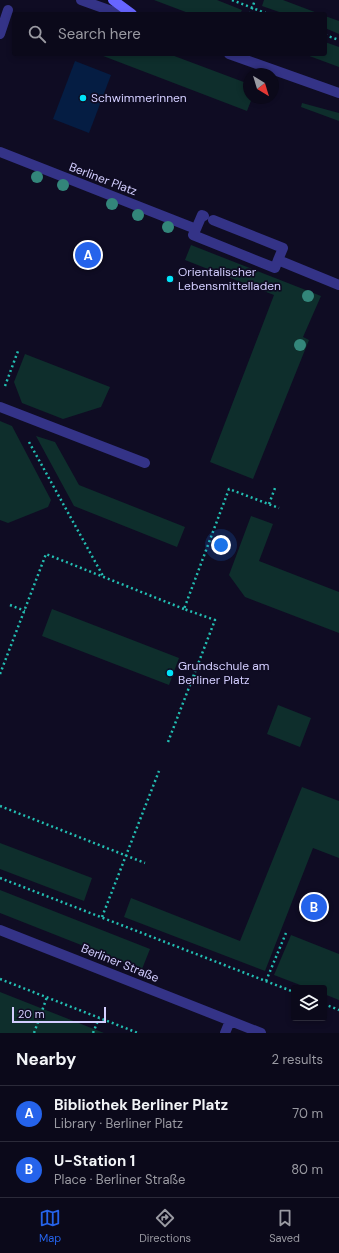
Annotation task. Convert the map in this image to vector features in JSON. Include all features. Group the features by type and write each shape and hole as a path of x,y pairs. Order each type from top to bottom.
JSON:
{"street":[{"path":"80,0 114,12"},
{"path":"113,0 129,12"},
{"path":"0,34 8,10"},
{"path":"235,56 339,93"},
{"name":"Berliner Platz","path":"0,152 196,229 194,235 275,268 278,260"},
{"path":"196,229 202,215 283,248 278,260 339,285"},
{"path":"0,407 145,463"},
{"name":"Berliner Straße","path":"0,930 261,1033"},
{"path":"225,1033 230,1021"}],"path":[{"path":"232,0 263,12"},
{"path":"251,12 255,0"},
{"path":"327,36 339,40"},
{"path":"3,391 18,352"},
{"path":"27,437 103,577"},
{"path":"269,504 275,488"},
{"path":"184,609 229,489 279,508"},
{"path":"0,674 46,554 215,620 168,742"},
{"path":"10,605 25,611"},
{"path":"194,676 214,684"},
{"path":"102,918 159,771"},
{"path":"0,806 145,863"},
{"path":"0,878 291,991"},
{"path":"266,981 286,933"},
{"path":"0,979 129,1031 138,1033"},
{"path":"34,1033 47,997"},
{"path":"327,1005 339,1010"},
{"path":"93,1033 99,1018"}],"green space":[{"path":"154,0 217,0 242,10 241,12 186,12"},
{"path":"264,0 283,0 315,12 279,12 262,6"},
{"path":"327,17 339,21 339,34 327,29"},
{"path":"327,43 339,47 339,67 309,56 327,56"},
{"path":"103,56 174,56 243,82 243,104 250,104 247,111"},
{"path":"302,103 339,113 339,121 301,107"},
{"path":"191,245 321,296 303,337 309,340 253,479 210,462 274,295 185,260"},
{"path":"25,354 110,387 101,407 63,419 22,403 14,382"},
{"path":"0,421 12,426 51,500 48,507 8,523 0,520"},
{"path":"36,436 55,442 79,485 185,527 177,547 74,506"},
{"path":"251,516 273,524 259,561 339,592 339,633 245,597 229,575"},
{"path":"52,609 179,658 169,685 42,636"},
{"path":"278,705 311,718 300,747 267,734"},
{"path":"302,787 339,801 339,858 313,848 265,971 124,917 131,898 240,941"},
{"path":"0,843 92,878 84,901 0,869"},
{"path":"0,890 150,949 142,969 0,913"},
{"path":"291,935 339,954 339,1000 327,995 327,985 300,985 274,975"},
{"path":"0,992 104,1033 0,1033"}],"water":[{"name":"Schwimmerinnen","path":"75,61 111,75 89,133 53,119"}],"place":[{"name":"Schwimmerinnen","path":"83,98"},
{"name":"Bibliothek Berliner Platz","path":"88,255"},
{"name":"Orientalischer Lebensmittelladen","path":"170,279"},
{"name":"Grundschule am Berliner Platz","path":"170,673"},
{"name":"U-Station 1","path":"314,907"}]}
